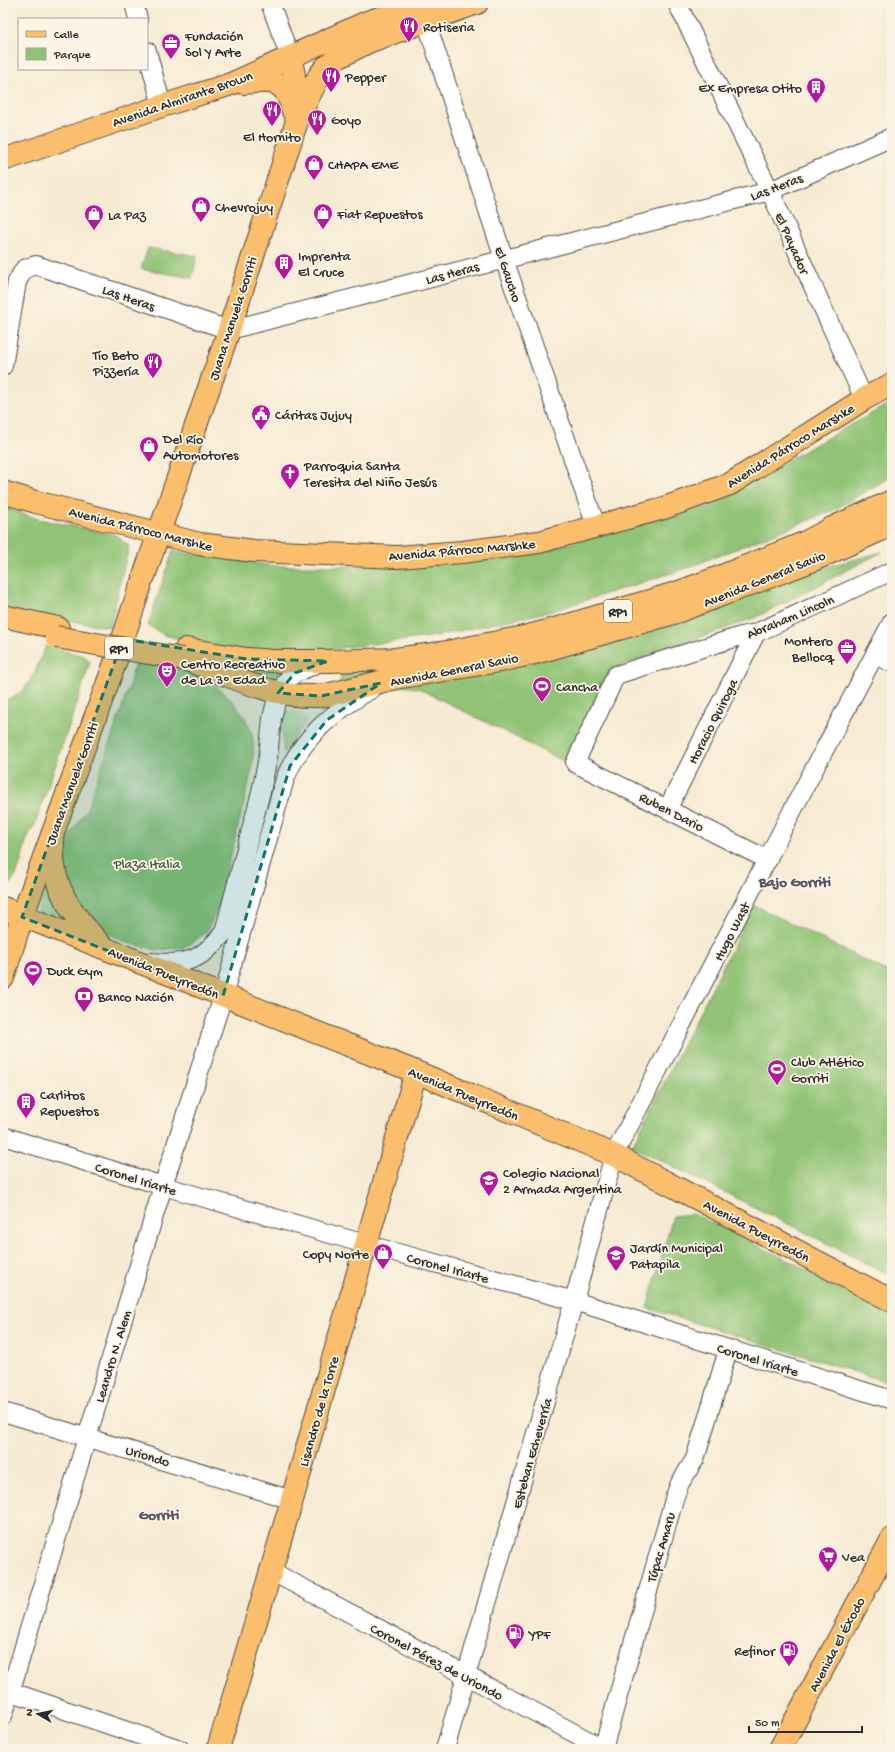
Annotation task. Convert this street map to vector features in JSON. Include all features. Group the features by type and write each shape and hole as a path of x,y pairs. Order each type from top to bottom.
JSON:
{"main road":[{"name":"Avenida Almirante Brown","path":"3,160 231,84 367,22 477,3"},
{"name":"Avenida Almirante Brown","path":"296,124 319,76 325,68 339,57 426,12"},
{"name":"Juana Manuela Gorriti","path":"3,978 13,913 55,828 115,663 229,330 296,124 298,108 297,92 290,57"},
{"path":"231,84 265,80 279,85 285,90 288,96 296,124"},
{"name":"Avenida Párroco Marshke","path":"3,492 158,535 200,544 254,551 397,557 462,552 539,542 670,506 730,484 864,399 892,384"},
{"path":"860,516 892,496"},
{"name":"Avenida General Savio","path":"3,628 57,633 183,654 266,660 328,661 395,658 441,653 524,637 686,590 804,543 892,501"},
{"name":"Avenida General Savio","path":"183,654 251,685 279,693 309,697 328,695 381,683 396,678 500,661 539,652 674,614 811,561 892,525"},
{"path":"811,561 892,540"},
{"name":"Avenida General Savio","path":"3,616 57,633"},
{"path":"55,828 53,857 57,882 62,895 78,920 104,948"},
{"name":"Avenida Pueyrredón","path":"13,913 416,1072 614,1156 892,1301"},
{"name":"Lisandro de la Torre","path":"218,1749 416,1072"},
{"name":"Avenida El Éxodo","path":"780,1749 892,1539"}],"street":[{"path":"134,3 138,18"},
{"path":"270,3 290,57"},
{"name":"El Payador","path":"678,3 770,191 864,399"},
{"name":"El Gaucho","path":"426,12 504,259 596,526"},
{"path":"148,55 162,106"},
{"name":"Las Heras","path":"3,366 17,282 24,269 36,265 229,330 770,191 892,137"},
{"name":"Abraham Lincoln","path":"575,763 616,675 741,636 756,633 892,571"},
{"name":"Hugo Wast","path":"614,1156 802,792 892,622"},
{"name":"Horacio Quiroga","path":"668,808 756,633"},
{"path":"874,655 892,663"},
{"path":"137,961 173,962 196,958 209,950 224,932 261,792 268,757 272,718 279,693 287,680 295,673 328,661"},
{"name":"RP1","path":"223,996 280,794 290,766 301,748 327,720 352,700 381,683"},
{"name":"Ruben Dario","path":"575,763 668,808 768,860"},
{"name":"Leandro N. Alem","path":"3,1716 7,1690 223,996"},
{"name":"Coronel Iriarte","path":"3,1136 163,1186 365,1244 574,1301 892,1400"},
{"name":"Esteban Echeverría","path":"445,1749 467,1677 614,1156"},
{"name":"Túpac Amaru","path":"604,1749 675,1496 680,1483 695,1459 728,1350"},
{"name":"Uriondo","path":"3,1412 292,1500"},
{"name":"Coronel Pérez de Uriondo","path":"271,1571 604,1749"},
{"path":"7,1690 180,1749"}],"highlighted area":[{"path":"123,639 247,659 328,661 295,673 278,693 321,696 381,683 327,720 290,766 223,996 22,917"}],"green space":[{"path":"148,248 197,256 192,278 141,269"},
{"path":"892,402 892,476 832,511 687,568 552,611 436,636 318,651 231,651 164,635 148,625 173,551 276,566 371,566 510,559 583,540 711,503"},
{"path":"3,507 38,519 116,535 129,546 110,627 3,611"},
{"path":"882,552 757,617 610,670 565,762 418,688 387,685"},
{"path":"46,646 84,656 90,661 35,824 27,839 19,867 13,880 3,889 3,700 12,698 19,694 25,687 35,671"},
{"name":"Plaza Italia","path":"135,661 181,668 208,680 229,697 237,707 245,718 253,740 251,774 217,910 207,931 192,943 184,947 158,950 128,943 96,927 78,910 61,857 64,844 87,809 129,687"},
{"path":"214,661 290,667 273,684"},
{"path":"402,667 340,685 342,670"},
{"path":"288,711 299,713 307,720 284,753 281,720 283,715"},
{"path":"51,875 69,924 36,915"},
{"name":"Club Atlético Gorriti","path":"754,905 892,974 892,1276 632,1146"},
{"path":"693,1214 892,1311 892,1383 647,1308 673,1216"}],"place":[{"name":"Rotiseria","path":"409,43"},
{"name":"Fundación Sol Y Arte","path":"171,60"},
{"name":"Pepper","path":"331,93"},
{"name":"Ex Empresa Otito","path":"816,104"},
{"name":"El Hornito","path":"272,127"},
{"name":"Goyo","path":"317,136"},
{"name":"CHAPA EME","path":"314,181"},
{"name":"Chevrojuy","path":"201,223"},
{"name":"Fiat Repuestos","path":"323,230"},
{"name":"La Paz","path":"94,231"},
{"name":"Imprenta El Cruce","path":"284,280"},
{"name":"Tío Beto Pizzería","path":"153,379"},
{"name":"Cáritas Jujuy","path":"261,431"},
{"name":"Del Río Automotores","path":"149,463"},
{"name":"Parroquia Santa Teresita del Niño Jesús","path":"290,490"},
{"name":"Montero Bellocq","path":"847,665"},
{"name":"Centro Recreativo de La 3º Edad","path":"167,688"},
{"name":"Cancha","path":"542,703"},
{"name":"Duck Gym","path":"33,987"},
{"name":"Banco Nación","path":"84,1013"},
{"name":"Club Atlético Gorriti","path":"777,1086"},
{"name":"Carlitos Repuestos","path":"26,1119"},
{"name":"Colegio Nacional 2 Armada Argentina","path":"489,1197"},
{"name":"Copy Norte","path":"383,1270"},
{"name":"Jardín Municipal Patapila","path":"616,1272"},
{"name":"Vea","path":"828,1573"},
{"name":"YPF","path":"515,1650"},
{"name":"Refinor","path":"789,1667"}],"district":[{"name":"Bajo Gorriti","path":"795,881"},
{"name":"Gorriti","path":"159,1514"}]}
